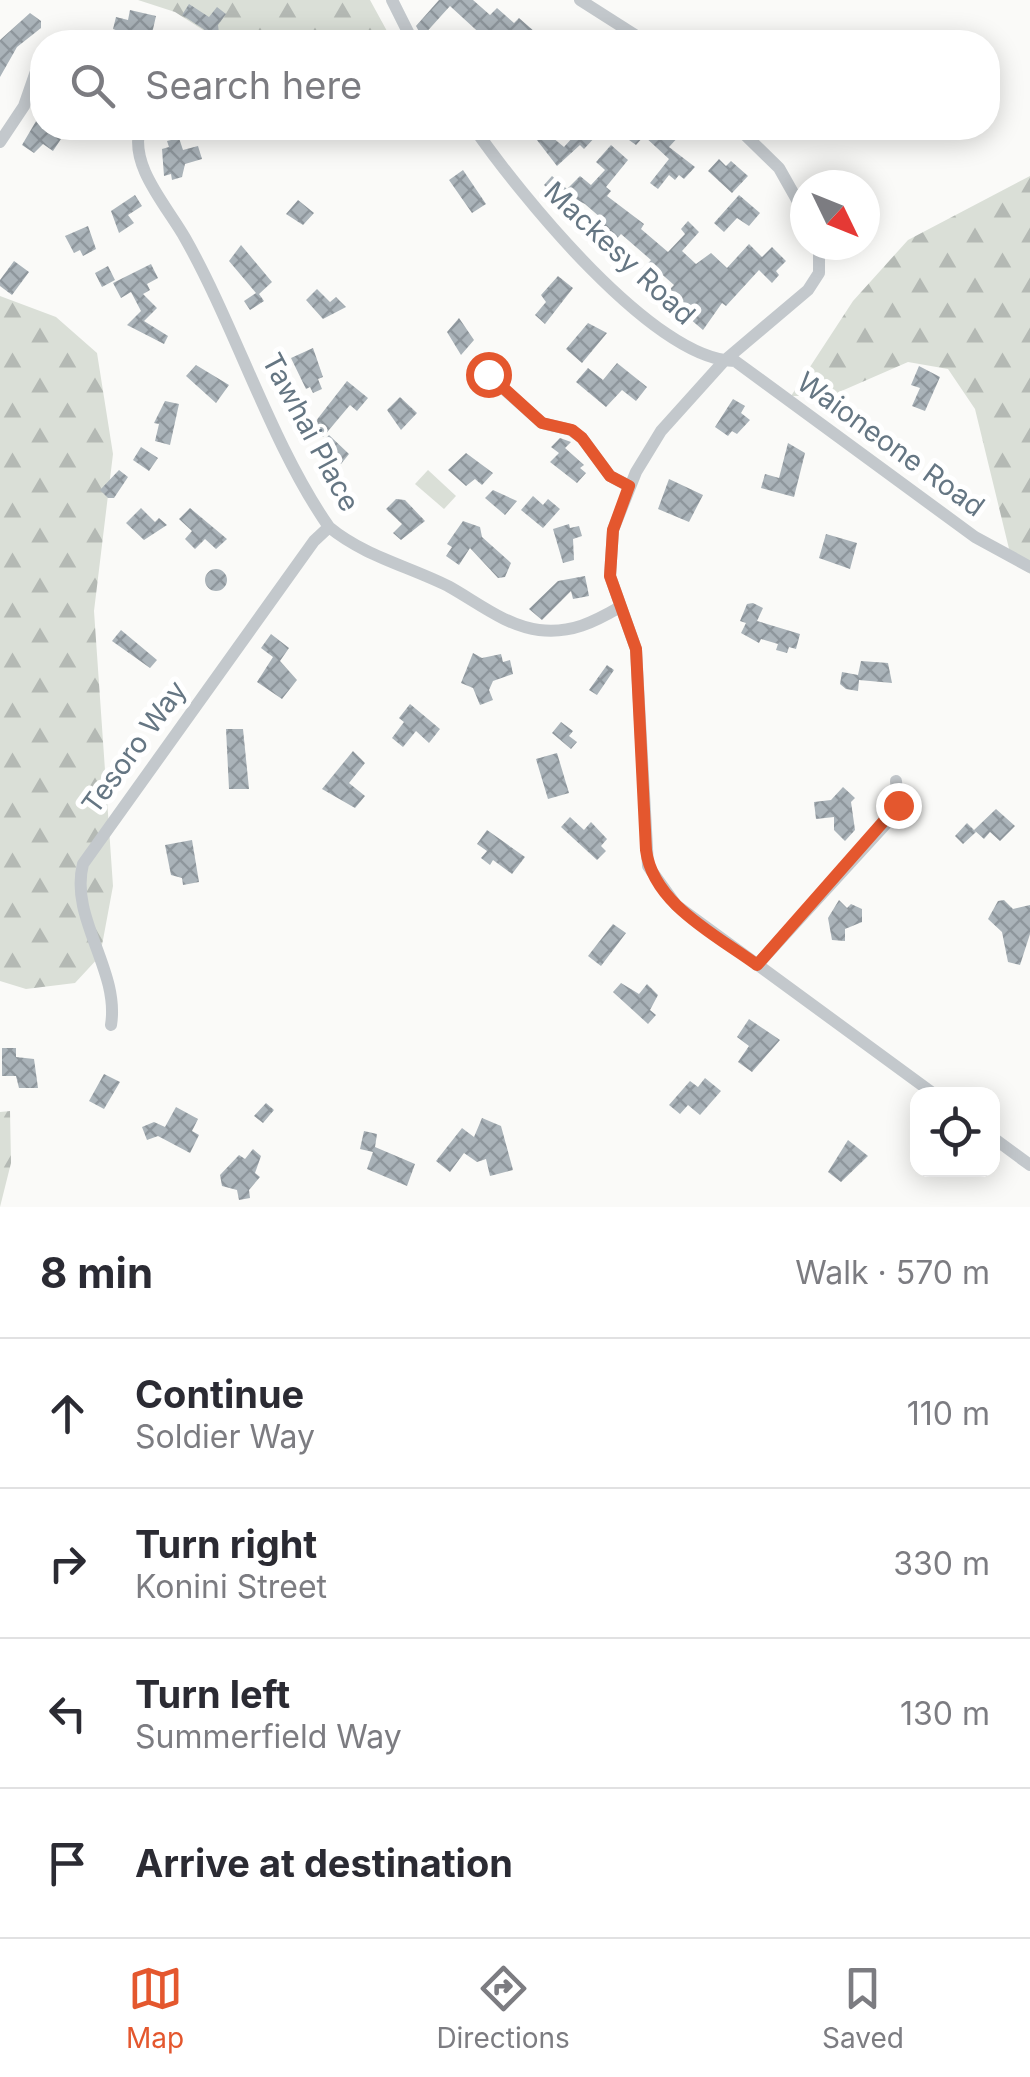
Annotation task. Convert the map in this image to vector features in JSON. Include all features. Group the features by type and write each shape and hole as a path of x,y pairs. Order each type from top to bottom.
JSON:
{"street":[{"path":"392,0 407,30"},
{"path":"580,0 627,30"},
{"path":"0,142 24,106 30,89"},
{"name":"Tawhai Place","path":"138,140 143,165 192,252 329,528 362,550 446,585 528,628 564,630 588,625 620,607"},
{"name":"Mackesy Road","path":"483,140 526,201 572,251 682,346 710,361 724,361"},
{"path":"750,140 779,168 790,187"},
{"path":"821,260 814,283 724,361 673,415 629,486 611,544 610,576 636,649 644,832 651,875 676,905 924,1087"},
{"name":"Waioneone Road","path":"724,361 735,361 975,537 1030,567"},
{"path":"488,374 542,423 572,430 610,476 629,486"},
{"name":"Tesoro Way","path":"111,1025 113,996 96,950 80,878 83,864 303,556 329,528"},
{"path":"757,965 894,815 898,805 896,781"},
{"path":"1000,1143 1030,1164"}],"green space":[{"path":"138,0 370,0 386,30 203,30 175,12"},
{"path":"1030,176 1030,574 1012,561 975,409 948,369 908,362 830,396 791,396 853,301 908,240"},
{"path":"0,296 56,317 97,353 113,454 94,611 113,886 100,956 75,983 26,989 0,981"},
{"path":"428,470 456,496 444,509 415,484"},
{"path":"10,1111 11,1163 0,1207 0,1112"}],"building":[{"path":"439,0 473,0 490,15 497,8 514,23 519,18 533,30 476,30 450,6 428,30 418,30 416,26"},
{"path":"189,4 209,17 217,7 226,14 219,30 205,30 182,15"},
{"path":"130,10 156,16 153,30 113,29 116,17 128,20"},
{"path":"30,13 41,21 41,28 30,30 30,37 17,47 0,77 0,40"},
{"path":"30,131 30,140 60,140 53,151 43,144 34,153 22,145"},
{"path":"180,140 183,150 198,146 202,159 185,164 182,177 172,180 171,174 164,176 162,149 169,147 167,141"},
{"path":"537,140 556,140 564,147 570,140 592,140 584,149 580,145 557,166"},
{"path":"648,140 675,140 669,147 695,167 684,179 679,175 675,180 669,175 658,189 650,183 669,159"},
{"path":"611,145 628,160 606,187 611,191 607,196 644,224 641,229 668,252 685,234 681,229 688,221 699,232 682,251 696,264 711,253 727,268 749,244 762,257 772,247 786,261 776,271 779,275 772,283 759,270 726,306 722,303 703,330 682,312 687,307 669,290 674,285 656,269 647,281 639,274 651,260 621,234 605,252 597,245 588,234 601,218 585,204 575,199 560,215 549,205 557,196 544,185 552,176 567,189 580,176 591,185 605,170 596,162"},
{"path":"719,159 726,166 731,161 748,176 732,193 708,171"},
{"path":"463,170 486,204 472,213 449,180"},
{"path":"135,195 142,206 128,215 134,223 119,233 111,211"},
{"path":"739,195 760,213 749,226 737,218 724,232 714,223"},
{"path":"298,200 314,213 303,225 286,214"},
{"path":"88,226 96,249 83,256 80,250 74,253 65,236"},
{"path":"241,245 272,282 259,294 264,301 250,310 244,301 256,293 229,261"},
{"path":"14,261 29,272 12,295 0,286 0,280"},
{"path":"151,264 158,278 147,284 150,290 143,294 157,308 144,321 168,336 164,344 127,325 141,311 131,292 121,298 113,283"},
{"path":"108,266 115,280 102,287 95,273"},
{"path":"558,276 573,288 545,324 535,315 546,302 541,295"},
{"path":"317,289 330,302 336,297 346,307 323,319 306,300"},
{"path":"459,318 474,340 461,355 447,332"},
{"path":"588,323 607,333 582,363 566,349"},
{"path":"313,348 323,377 318,379 322,389 313,393 310,387 306,389 291,358"},
{"path":"617,363 647,387 636,401 622,390 606,407 576,382 588,368 603,380"},
{"path":"196,365 229,385 216,403 186,376"},
{"path":"919,366 940,377 925,411 912,406 920,388 911,385"},
{"path":"347,381 368,398 357,411 350,405 323,437 312,426"},
{"path":"400,397 417,413 401,430 387,410"},
{"path":"733,399 745,406 741,413 750,420 737,434 732,431 728,436 715,427"},
{"path":"165,401 179,404 170,445 155,441 159,424 154,423"},
{"path":"329,435 349,454 341,464 318,447"},
{"path":"560,438 571,442 565,448 584,465 580,468 586,473 577,483 550,462 559,453 551,447"},
{"path":"788,443 805,453 794,497 761,488 765,474 779,478"},
{"path":"141,447 158,458 149,471 133,460"},
{"path":"466,453 493,473 482,485 475,479 466,486 448,470"},
{"path":"119,470 128,477 114,498 108,498 100,490"},
{"path":"669,479 703,495 689,522 658,509"},
{"path":"493,490 517,501 505,515 485,498"},
{"path":"533,496 543,505 548,499 560,509 543,528 521,510"},
{"path":"396,499 405,500 425,521 401,540 393,533 402,524 386,509"},
{"path":"141,508 155,522 159,518 167,525 144,540 126,523"},
{"path":"190,508 227,539 216,549 205,539 195,549 185,539 192,531 179,519"},
{"path":"463,521 480,527 482,537 511,563 505,577 498,578 470,548 459,565 446,556 452,547 447,544"},
{"path":"569,524 570,528 579,526 582,536 573,539 574,560 563,563 553,529"},
{"path":"826,534 857,543 850,569 819,558"},
{"path":"216,569 224,572 224,588 216,591 208,588 205,580 208,572"},
{"path":"585,576 589,596 573,599 571,591 542,620 529,609 558,581"},
{"path":"747,604 763,608 757,621 800,634 796,649 789,647 787,653 776,650 778,644 761,639 759,643 741,633 746,623 740,621"},
{"path":"121,630 157,660 150,668 112,641"},
{"path":"271,634 289,648 280,661 297,680 282,699 257,682 273,657 261,648"},
{"path":"473,653 482,658 501,654 503,662 510,660 513,674 493,681 489,690 493,700 480,705 473,688 461,683"},
{"path":"861,661 888,663 892,683 859,680 858,691 846,689 840,684 842,672 858,675"},
{"path":"607,665 614,670 597,695 589,690"},
{"path":"410,704 440,729 429,743 416,731 403,747 392,738 404,722 399,718"},
{"path":"561,722 573,731 569,736 577,742 571,749 552,733"},
{"path":"226,729 243,729 249,789 229,789"},
{"path":"353,751 365,763 349,783 365,796 355,808 322,789"},
{"path":"557,753 569,793 548,799 536,759"},
{"path":"843,787 855,798 851,802 855,830 845,841 834,830 834,817 816,819 814,802 831,800"},
{"path":"996,809 1015,826 1000,841 990,832 984,839 974,830"},
{"path":"570,817 584,830 591,822 607,839 601,846 606,851 597,860 561,827"},
{"path":"967,823 976,832 963,844 955,836"},
{"path":"487,830 525,857 512,874 493,860 490,865 481,858 487,851 477,844"},
{"path":"192,840 199,882 183,885 182,878 171,875 165,845"},
{"path":"839,900 847,908 851,904 862,909 862,922 845,929 845,941 832,940 828,918"},
{"path":"1004,900 1013,909 1030,905 1030,934 1020,965 1008,962 1002,932 988,919 998,901"},
{"path":"613,924 626,933 601,966 588,956"},
{"path":"621,983 639,994 647,984 658,995 650,1010 656,1015 648,1024 613,992"},
{"path":"749,1019 780,1040 752,1072 738,1062 749,1046 737,1037"},
{"path":"2,1048 16,1048 16,1057 34,1059 38,1088 19,1088 16,1076 2,1076"},
{"path":"104,1074 120,1082 104,1109 89,1101"},
{"path":"705,1078 721,1091 700,1115 688,1105 680,1114 669,1105 690,1081 698,1087"},
{"path":"266,1103 274,1110 263,1123 254,1116"},
{"path":"176,1107 198,1119 192,1131 199,1135 190,1153 158,1136 147,1140 142,1127 154,1122 165,1127"},
{"path":"482,1118 501,1126 513,1170 490,1176 486,1159 477,1162 464,1153 450,1172 436,1161 462,1128 474,1137"},
{"path":"364,1131 377,1134 375,1147 415,1164 407,1186 367,1169 373,1152 360,1149"},
{"path":"848,1140 868,1156 841,1182 828,1172"},
{"path":"253,1149 261,1156 255,1173 260,1177 249,1190 250,1198 239,1200 237,1190 222,1186 220,1175 239,1155 245,1159"}],"route":[{"path":"488,374 542,423 572,430 591,446 610,476 629,486 613,530 610,576 636,649 646,850 651,875 665,894 757,965 832,878 894,815 898,805"}]}
